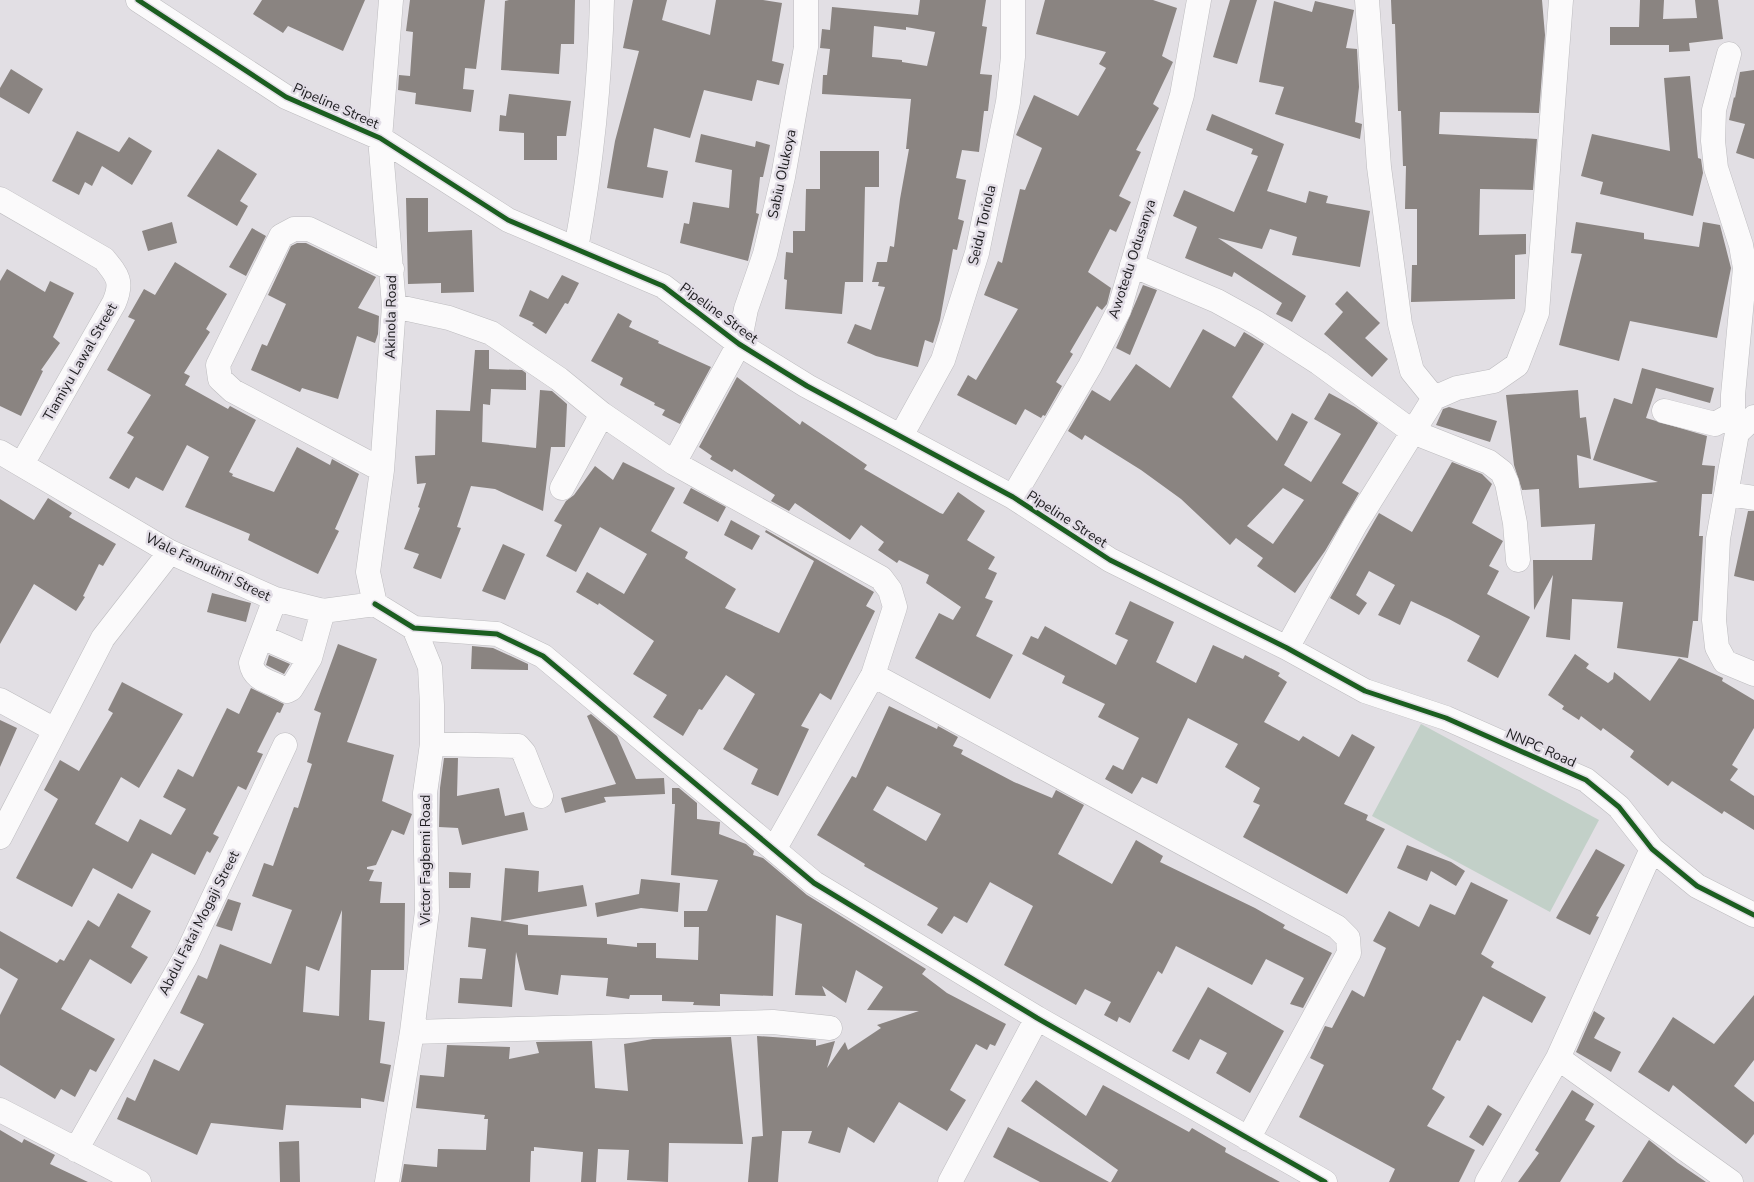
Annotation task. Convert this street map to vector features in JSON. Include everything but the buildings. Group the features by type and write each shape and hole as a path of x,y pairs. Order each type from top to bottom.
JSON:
{"street":[{"name":"Pipeline Street","path":"138,0 286,97 380,138 508,220 663,286 739,344 808,386 1013,497 1110,560 1287,648"},
{"name":"Akinola Road","path":"375,604 368,572 382,470 394,306 380,138 391,0"},
{"path":"576,249 588,182 601,39 602,0"},
{"name":"Sabiu Olukoya","path":"674,463 739,344 746,309 765,254 783,177 806,47 806,0"},
{"name":"Seidu Toriola","path":"901,436 943,360 977,253 1008,102 1013,58 1012,0"},
{"name":"Awotedu Odusanya","path":"1013,497 1090,366 1119,310 1182,95 1199,0"},
{"path":"1367,0 1379,166 1400,324 1412,372 1434,398"},
{"path":"1287,648 1355,525 1434,398 1457,388 1494,381 1517,365 1537,313 1561,0"},
{"path":"1729,54 1714,110 1713,141 1716,168 1741,245 1745,268 1741,421 1718,539 1714,620 1717,647 1726,662 1754,674"},
{"name":"Tiamiyu Lawal Street","path":"0,199 104,259 116,274 120,289 114,303 22,464"},
{"path":"382,470 233,390 220,379 218,365 282,236 288,232 294,229 309,229 392,269"},
{"path":"1132,265 1217,301 1257,323 1320,363 1413,432 1489,462 1502,472 1511,500 1518,560"},
{"path":"394,306 449,318 492,333 559,379 602,414 674,463 881,578 890,590 895,607 873,675 775,848"},
{"path":"1664,411 1715,424 1741,421"},
{"path":"562,488 602,414"},
{"name":"Wale Famutimi Street","path":"0,452 170,552 275,600 323,611 375,604"},
{"path":"1728,494 1754,498"},
{"path":"0,837 103,638 170,552"},
{"path":"275,600 251,663 252,672 258,678 277,684 287,691 291,689 310,658 323,611"},
{"path":"375,604 414,628 497,634 543,656 775,848 814,883 1036,1018 1325,1182"},
{"name":"Victor Fagbemi Road","path":"387,1182 412,1032 427,910 425,793 432,744 430,667 414,628"},
{"path":"262,637 310,658"},
{"name":"NNPC Road","path":"1287,648 1365,691 1446,718 1586,780 1619,807 1652,849 1697,886 1752,910"},
{"path":"873,675 1337,927 1348,938 1349,953 1248,1139"},
{"path":"0,700 55,730"},
{"path":"432,744 518,746 524,754 541,796"},
{"name":"Abdul Fatai Mogaji Street","path":"76,1150 186,956 285,745"},
{"path":"1487,1182 1558,1058 1652,849"},
{"path":"950,1182 1036,1018"},
{"path":"412,1032 773,1022 830,1028"},
{"path":"1558,1058 1731,1182"},
{"path":"0,1110 139,1182"}],"shaded area":[{"path":"1421,724 1599,820 1550,912 1372,816"}],"cycle path":[{"path":"138,0 286,97 380,138 508,220 663,286 739,344 807,386 1013,497 1110,560 1287,648 1365,691 1446,718 1586,780 1619,807 1652,849 1697,886 1754,915"},
{"path":"375,604 414,628 497,634 543,656 814,883 1037,1018 1325,1182"}]}
